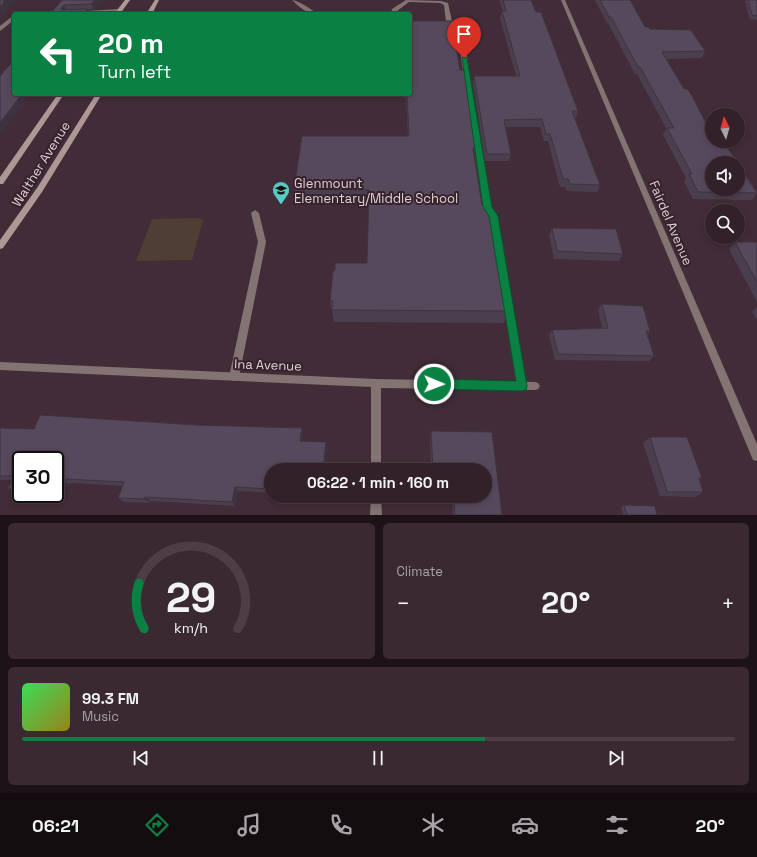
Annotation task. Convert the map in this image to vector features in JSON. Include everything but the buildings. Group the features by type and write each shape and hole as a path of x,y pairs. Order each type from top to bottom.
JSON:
{"main road":[{"path":"119,12 128,0"},
{"path":"150,12 157,0"},
{"name":"Walther Avenue","path":"0,182 60,96"},
{"name":"Walther Avenue","path":"0,246 46,182 98,96"}],"street":[{"path":"294,0 310,12"},
{"name":"Fairdel Avenue","path":"563,0 757,456"},
{"path":"394,12 394,10 408,1 441,2 446,4 446,22 462,44 487,207 493,216 522,386"},
{"path":"0,29 12,19"},
{"path":"234,377 262,242 254,213"},
{"name":"Ina Avenue","path":"0,366 376,383 535,386"},
{"path":"376,383 376,463"},
{"path":"376,503 376,515"}],"shaded area":[{"path":"197,218 203,220 192,260 136,261 152,219"}],"place":[{"name":"Glenmount Elementary/Middle School","path":"281,205"}],"route":[{"path":"434,384 522,386 493,216 487,207 464,58"}]}
